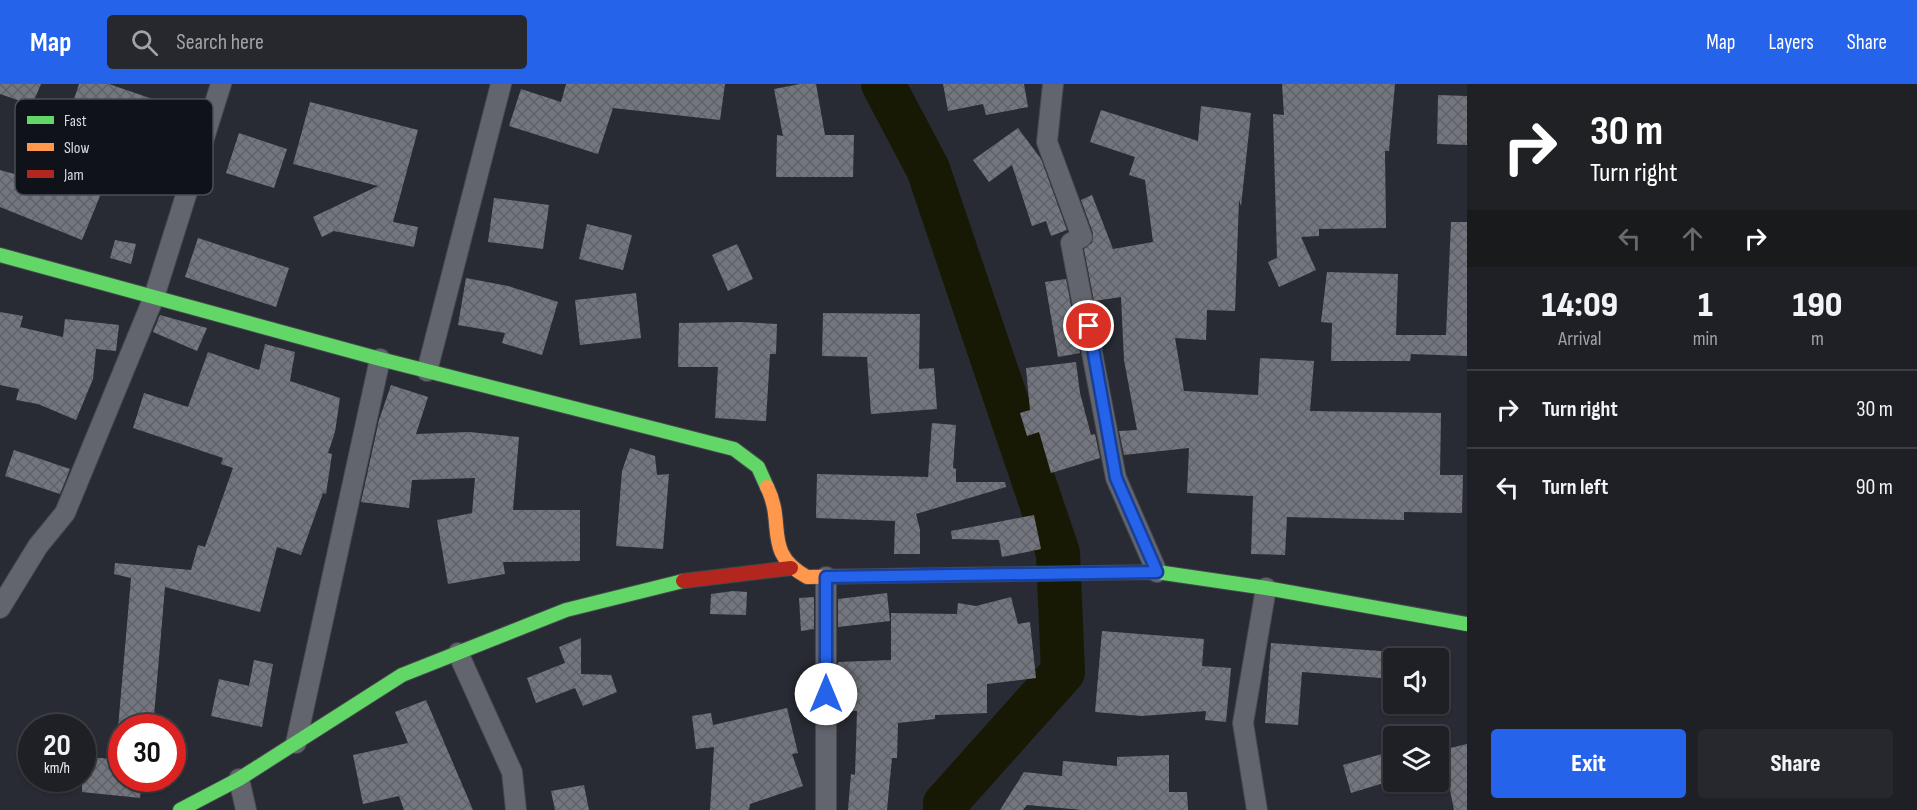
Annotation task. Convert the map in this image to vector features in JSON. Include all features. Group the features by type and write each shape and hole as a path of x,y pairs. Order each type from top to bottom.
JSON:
{"street":[{"path":"213,109 221,84"},
{"path":"428,371 501,84"},
{"path":"1053,84 1047,142 1082,237 1071,243 1116,478 1157,572"},
{"path":"0,608 38,546 66,513 154,297 186,195"},
{"path":"0,255 380,359 734,449 758,467 770,492 781,556 791,568 807,578 1157,572 1266,588 1467,624"},
{"path":"296,743 380,359"},
{"path":"180,810 239,779 402,675 566,610 678,582 791,568"},
{"path":"826,577 826,810"},
{"path":"1257,810 1243,723 1266,588"},
{"path":"458,653 512,772 516,810"},
{"path":"239,779 246,810"}],"building":[{"path":"0,84 41,84 35,99 15,99 0,94"},
{"path":"79,84 109,84 152,99 74,99"},
{"path":"566,84 725,84 720,120 613,108 598,154 509,126 521,89 561,102"},
{"path":"800,84 816,84 825,135 854,135 853,177 776,177 777,135 783,136 774,89"},
{"path":"943,84 1024,84 1028,107 986,115 983,104 948,111"},
{"path":"1282,84 1395,84 1389,151 1385,151 1386,228 1319,229 1319,236 1301,237 1316,270 1279,287 1268,262 1277,258 1273,114 1284,115"},
{"path":"1438,95 1467,96 1467,145 1437,144"},
{"path":"310,102 418,130 393,222 418,227 414,247 334,231 322,237 313,217 378,186 293,164"},
{"path":"1201,106 1251,113 1241,206 1239,200 1235,311 1207,310 1206,340 1175,338 1184,391 1258,395 1260,358 1314,361 1310,411 1441,413 1440,475 1463,475 1462,513 1404,512 1404,520 1287,517 1285,555 1251,554 1253,496 1187,493 1189,448 1124,455 1119,431 1137,430 1124,360 1121,297 1094,301 1084,249 1092,243 1093,233 1081,200 1092,195 1113,249 1153,242 1145,180 1129,175 1135,157 1090,142 1101,110 1198,141"},
{"path":"1018,128 1041,159 1067,230 1051,236 1046,221 1032,226 1012,165 989,182 973,160"},
{"path":"239,133 287,149 274,188 226,173"},
{"path":"0,170 15,174 15,195 100,195 82,240 0,207"},
{"path":"494,198 549,205 543,249 488,242"},
{"path":"1451,222 1467,222 1467,356 1411,354 1410,361 1331,361 1332,323 1321,322 1327,272 1398,274 1396,335 1446,335"},
{"path":"587,224 632,235 623,270 579,259"},
{"path":"198,238 289,268 276,307 185,277"},
{"path":"115,240 136,244 131,264 110,258"},
{"path":"737,244 753,279 728,291 712,255"},
{"path":"466,278 508,286 558,302 542,355 502,343 505,333 458,325"},
{"path":"1066,279 1080,353 1058,357 1045,282"},
{"path":"636,293 641,338 580,345 575,300"},
{"path":"0,312 23,316 20,327 63,337 65,319 119,325 116,351 96,349 93,379 76,420 38,404 16,400 19,389 0,385"},
{"path":"823,313 920,314 919,369 934,368 937,409 871,414 867,357 822,356"},
{"path":"160,315 207,328 197,351 153,332"},
{"path":"679,323 777,324 776,354 770,354 766,421 715,418 718,367 678,367"},
{"path":"265,344 295,352 290,381 340,398 335,432 328,453 332,454 326,494 323,493 301,555 277,547 260,612 165,587 154,714 119,714 131,578 114,574 115,563 191,570 198,545 205,547 233,468 221,464 223,458 133,428 144,393 188,407 208,352 259,370"},
{"path":"1076,362 1080,393 1091,435 1095,434 1100,458 1051,473 1039,432 1027,436 1020,413 1030,410 1026,368"},
{"path":"391,385 428,397 416,434 469,432 519,437 513,510 580,510 580,561 503,562 505,574 448,584 437,520 472,513 475,478 412,480 409,508 361,502 379,420"},
{"path":"932,423 956,425 953,468 956,469 956,482 1005,482 1006,487 916,514 920,530 920,554 894,554 895,521 816,518 817,474 928,477"},
{"path":"630,448 655,456 657,475 669,474 663,549 616,546 622,471"},
{"path":"14,450 70,469 60,494 5,476"},
{"path":"1034,515 1041,549 1002,557 999,540 952,539 951,531"},
{"path":"747,592 746,615 710,614 711,594"},
{"path":"887,593 890,621 838,627 838,599"},
{"path":"814,597 814,629 801,631 799,598"},
{"path":"1011,597 1018,624 1030,622 1036,678 987,684 987,713 935,715 935,719 898,723 897,758 892,758 887,810 848,810 851,774 855,775 857,711 838,711 838,662 891,660 891,613 957,614 958,603 976,606"},
{"path":"1102,631 1204,639 1202,666 1231,668 1226,722 1205,720 1206,711 1142,716 1095,712"},
{"path":"581,638 581,674 611,675 617,692 583,706 575,688 536,703 527,678 565,663 559,647"},
{"path":"1271,643 1383,651 1383,678 1302,672 1298,725 1265,723"},
{"path":"254,660 273,664 262,727 211,716 219,679 249,686"},
{"path":"426,700 473,810 404,810 399,796 363,804 353,755 408,743 395,712"},
{"path":"787,708 798,753 792,754 803,786 750,804 749,810 710,810 714,747 696,749 692,716 711,713 713,725"},
{"path":"1467,744 1467,810 1454,810 1449,785 1449,748"},
{"path":"1382,754 1383,783 1351,793 1343,765"},
{"path":"1169,755 1169,792 1187,792 1188,810 1083,810 1027,805 1023,810 1000,810 1024,772 1062,776 1063,761 1117,766 1117,757"},
{"path":"96,758 108,759 108,792 141,792 140,798 82,792 96,792"},
{"path":"584,785 589,810 555,810 551,791"}],"waterway":[{"path":"883,84 928,169 1058,553 1063,672 945,804 945,810"}],"traffic: fast":[{"path":"0,255 380,359 734,449 758,467 767,487"},
{"path":"1022,574 1157,572 1266,588 1467,624"},
{"path":"180,810 239,779 402,675 566,610 683,581"}],"traffic: slow":[{"path":"767,487 772,500 777,536 784,558 807,577 1022,574"}],"traffic: jam":[{"path":"683,581 791,568"}],"route":[{"path":"826,694 826,577 1157,572 1116,478 1089,326"}]}
